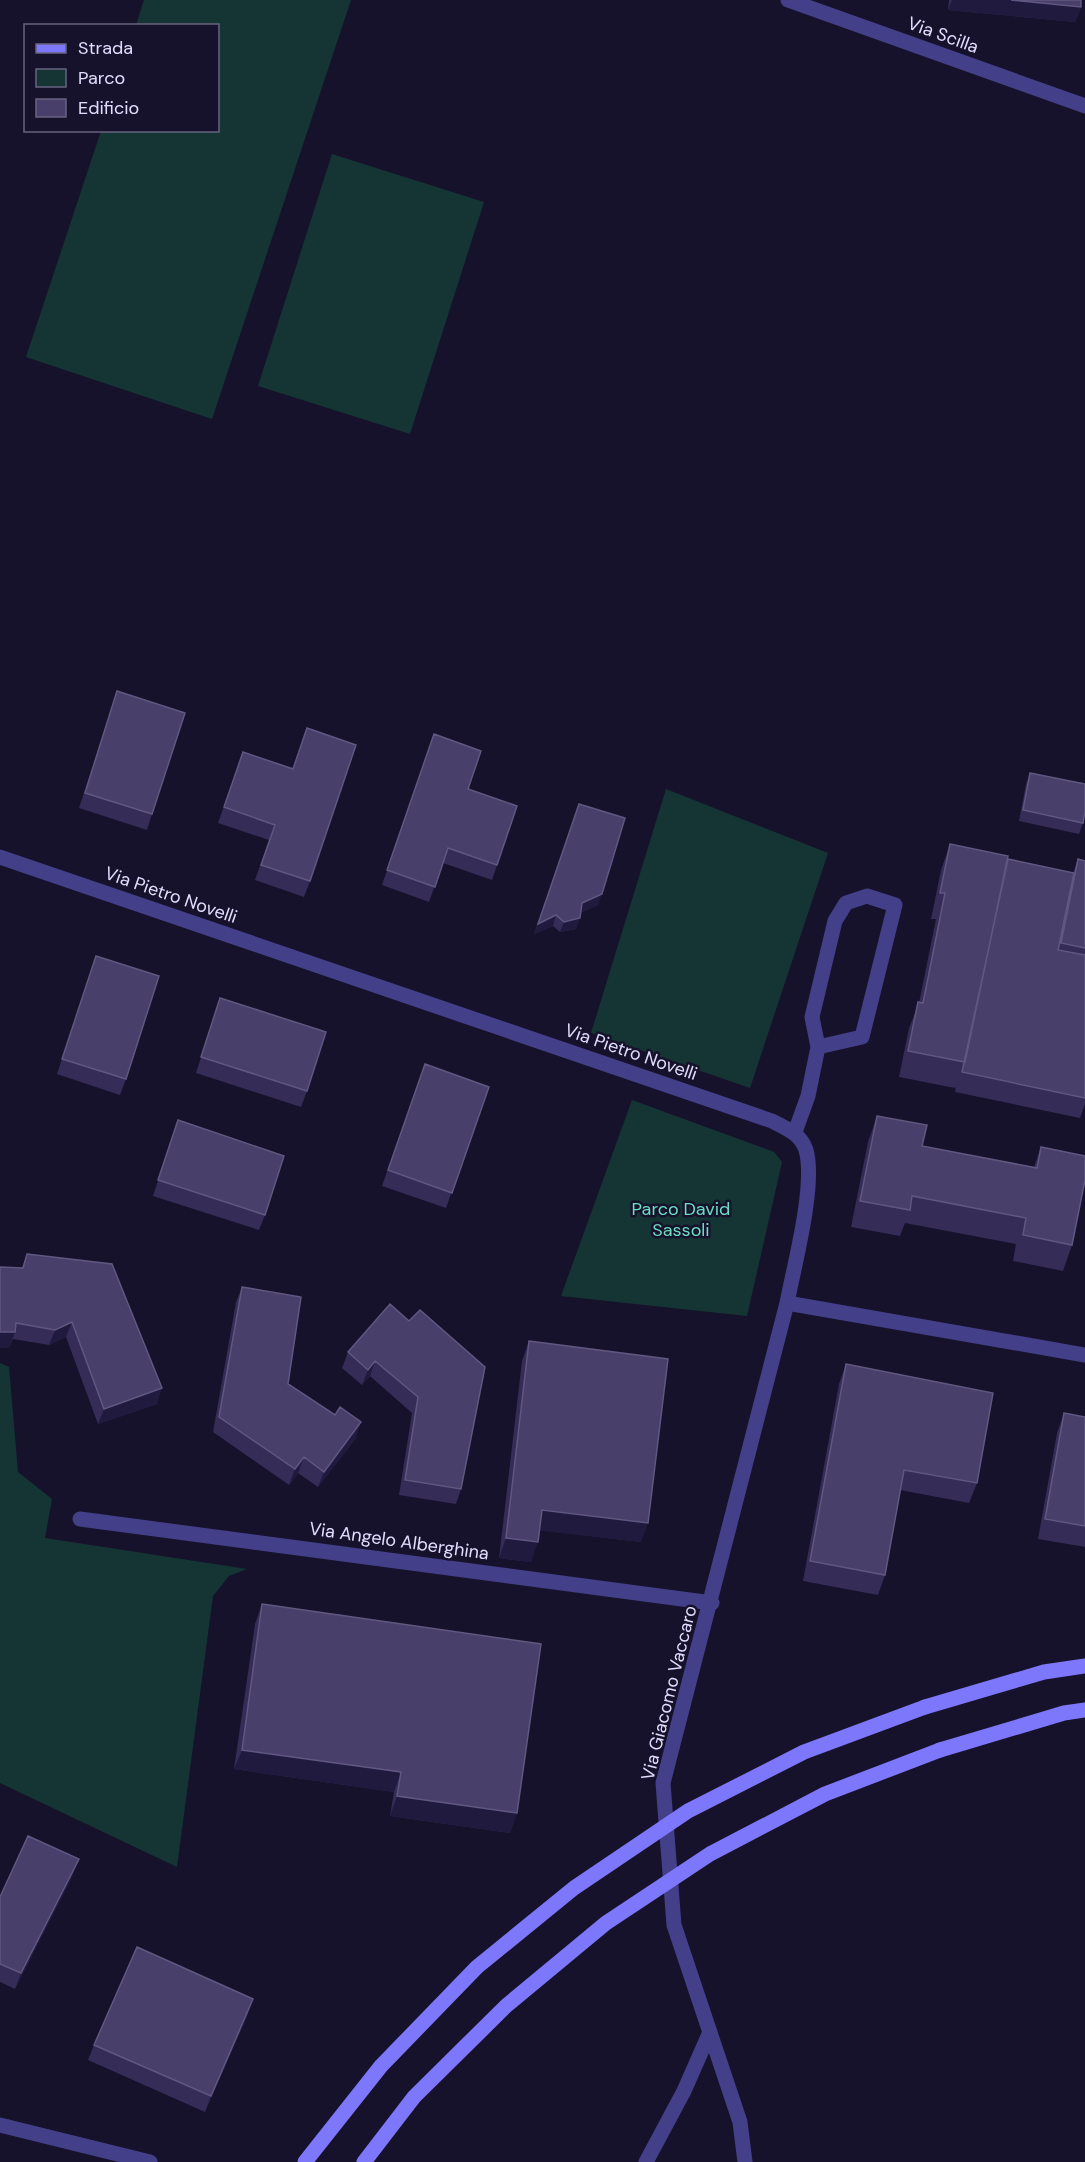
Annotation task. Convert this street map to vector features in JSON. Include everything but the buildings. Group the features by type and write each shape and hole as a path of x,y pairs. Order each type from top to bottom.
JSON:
{"street":[{"name":"Via Scilla","path":"788,0 1085,106"},
{"name":"Via Pietro Novelli","path":"0,857 772,1121 795,1132"},
{"path":"818,1047 862,1037 895,905 867,896 846,903 835,921 812,1017 818,1047 808,1096 795,1132 806,1150 809,1182 787,1304 1085,1354"},
{"name":"Via Giacomo Vaccaro","path":"745,2162 740,2122 674,1925 663,1783 712,1603 787,1304"},
{"name":"Via Angelo Alberghina","path":"80,1519 712,1603"},
{"path":"305,2162 381,2066 477,1967 574,1888 688,1811 804,1752 925,1707 1044,1672 1085,1666"},
{"path":"363,2162 414,2097 489,2022 606,1923 710,1854 825,1794 940,1750 1064,1713 1085,1710"},
{"path":"646,2162 684,2091 710,2032"},
{"path":"0,2125 150,2162"}],"green space":[{"path":"144,0 351,0 212,419 26,357 101,132 219,132 219,24 136,24"},
{"path":"332,154 484,202 410,434 258,386"},
{"path":"666,789 828,853 750,1088 591,1033"},
{"name":"Parco David Sassoli","path":"632,1100 774,1152 782,1162 747,1316 561,1296"},
{"path":"0,1363 9,1367 18,1472 52,1499 45,1538 247,1569 229,1576 213,1596 177,1867 0,1783"}]}
